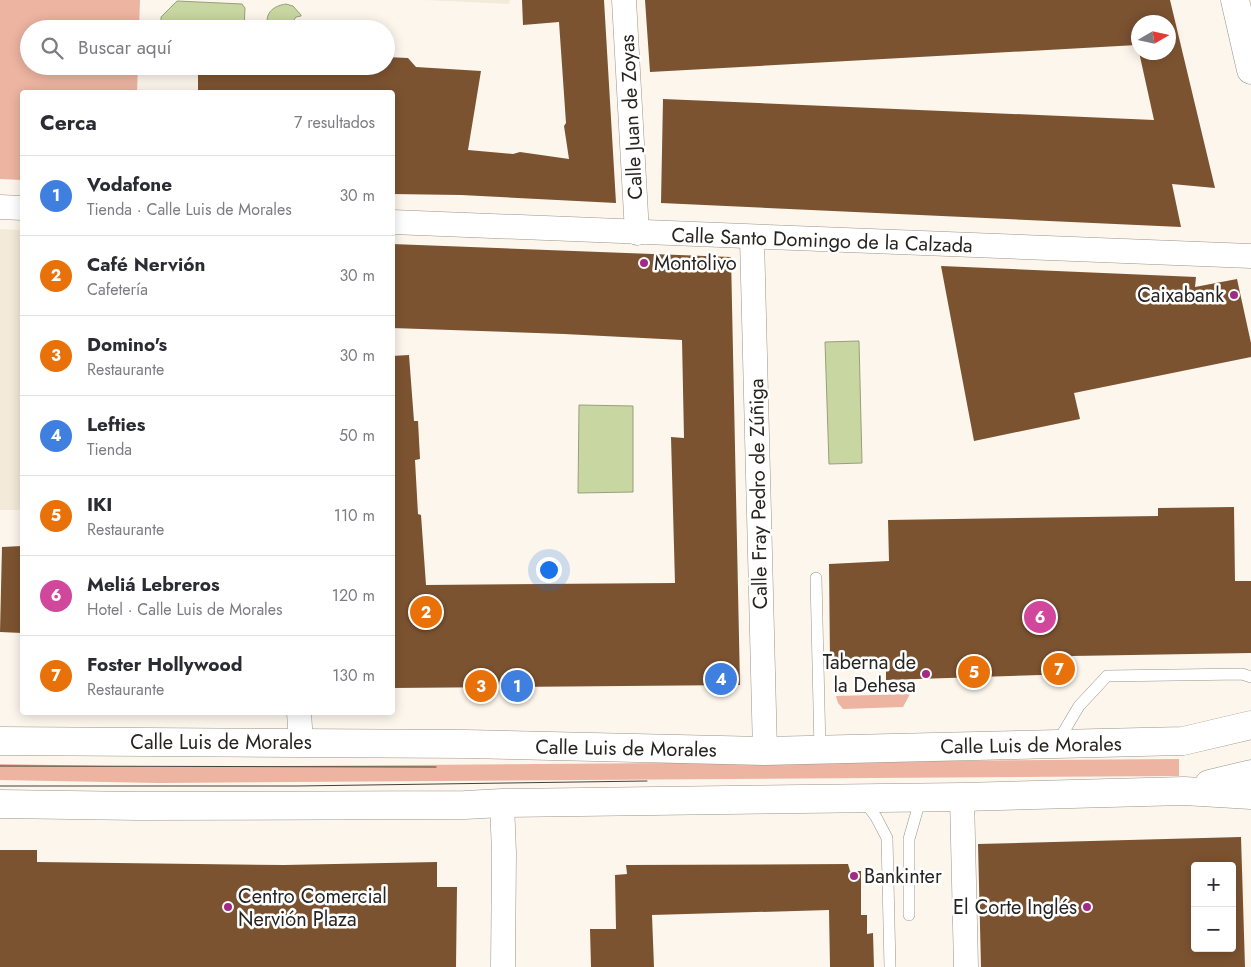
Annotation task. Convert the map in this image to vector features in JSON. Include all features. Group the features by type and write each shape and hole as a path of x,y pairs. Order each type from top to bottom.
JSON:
{"main road":[{"path":"1235,0 1251,70"},
{"name":"Calle Luis de Morales","path":"0,741 466,744 765,751 1183,741 1251,726"},
{"path":"1184,791 1251,774"},
{"path":"0,804 138,806 465,804 962,797 1184,791 1251,795"}],"street":[{"name":"Calle Juan de Zoyas","path":"624,0 637,233"},
{"path":"0,207 20,208"},
{"name":"Calle Santo Domingo de la Calzada","path":"395,222 752,238 1251,256"},
{"name":"Calle Fray Pedro de Zúñiga","path":"752,238 765,751"},
{"path":"299,715 301,743"},
{"path":"962,797 966,967"},
{"path":"502,803 504,967"}],"lane":[{"path":"816,578 820,750"},
{"path":"1056,744 1079,706 1106,676 1242,674 1251,677"},
{"path":"909,915 909,839 921,797"},
{"path":"862,798 887,838 890,967"}],"shaded area":[{"path":"0,0 140,0 139,20 20,20 20,75 138,75 137,90 20,90 20,180 0,179"},
{"path":"425,0 510,0 509,4"},
{"path":"177,1 242,4 245,8 244,20 161,20 161,17"},
{"path":"286,4 293,6 301,16 296,17 294,20 267,20 270,12"},
{"path":"0,229 20,230 20,510 0,510"},
{"path":"859,341 862,463 829,464 825,342"},
{"path":"579,405 633,406 633,492 578,493"},
{"path":"910,694 903,707 843,709 838,703 836,696"},
{"path":"1179,759 1179,776 159,783 0,780 0,764 157,767"}],"building":[{"path":"522,0 604,0 616,203 461,195 395,194 395,90 198,90 198,75 395,75 395,57 408,58 416,67 481,71 468,150 513,154 520,152 569,159 564,126 566,123 559,22 523,25"},
{"path":"645,0 1170,0 1174,15 1131,15 1131,45 650,72"},
{"path":"1176,25 1215,188 1172,184 1181,227 661,203 663,99 1154,120 1141,60 1176,60"},
{"path":"395,244 731,257 740,685 395,688 395,356 409,355 414,421 418,421 420,459 415,460 418,514 421,515 426,585 675,583 671,437 684,438 682,340 395,328"},
{"path":"941,266 1196,277 1195,287 1237,279 1251,343 1251,357 1074,393 1080,419 974,441"},
{"path":"1234,507 1235,581 1251,581 1251,653 1072,656 1073,674 886,680 886,659 830,660 829,564 889,561 888,520 1158,516 1158,508"},
{"path":"20,546 20,633 0,632 2,547"},
{"name":"El Corte Inglés","path":"1241,837 1245,967 981,967 978,844"},
{"name":"Centro Comercial Nervión Plaza","path":"0,850 37,850 37,862 284,865 437,862 437,887 457,887 456,967 0,967"},
{"path":"848,864 850,871 861,871 861,915 867,915 867,934 873,933 874,967 830,967 829,910 652,915 654,967 591,967 590,929 616,929 615,875 627,874 626,865"}],"tram line":[{"path":"0,766 436,767"},
{"path":"0,786 297,786 647,781"}],"place":[{"name":"Montolivo","path":"644,263"},
{"name":"Caixabank","path":"1234,295"},
{"name":"Café Nervión","path":"426,612"},
{"name":"Meliá Lebreros","path":"1040,617"},
{"name":"Foster Hollywood","path":"1059,669"},
{"name":"IKI","path":"974,672"},
{"name":"Taberna de la Dehesa","path":"926,674"},
{"name":"Lefties","path":"721,679"},
{"name":"Domino's","path":"481,686"},
{"name":"Vodafone","path":"517,686"},
{"name":"Bankinter","path":"854,876"},
{"name":"Centro Comercial Nervión Plaza","path":"228,907"},
{"name":"El Corte Inglés","path":"1087,907"}]}
